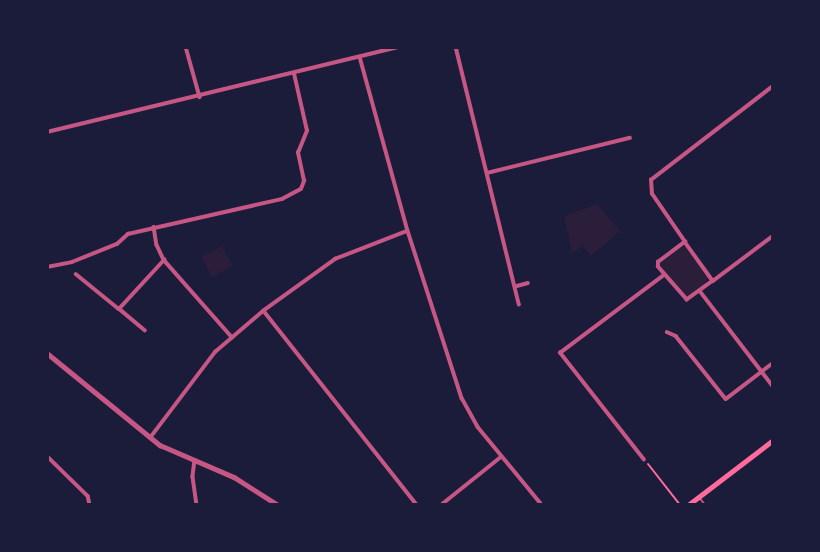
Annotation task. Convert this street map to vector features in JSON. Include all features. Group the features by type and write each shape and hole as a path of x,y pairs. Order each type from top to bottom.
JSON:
{"main road":[{"path":"688,505 773,440"}],"street":[{"path":"186,47 200,97"},
{"path":"47,132 398,47"},
{"path":"456,47 517,286 519,304"},
{"path":"360,57 408,231 463,398 478,427 542,505"},
{"path":"47,267 72,262 117,244 128,234 282,199 301,189 303,181 298,153 307,131 294,74"},
{"path":"713,281 652,194 651,180 773,86"},
{"path":"487,173 630,138"},
{"path":"154,227 157,245 164,260 232,337"},
{"path":"150,438 215,352 263,311 335,259 408,231"},
{"path":"685,242 657,262 684,300 773,236"},
{"path":"119,309 164,260"},
{"path":"76,274 145,331"},
{"path":"644,460 560,353 664,275"},
{"path":"517,286 528,283"},
{"path":"700,291 773,386"},
{"path":"263,311 416,505"},
{"path":"667,332 676,336 726,399 773,363"},
{"path":"47,353 150,438 234,477 278,505"},
{"path":"47,456 88,496 90,505"},
{"path":"441,505 501,457"},
{"path":"195,460 193,477 197,505"}],"lane":[{"path":"699,497 705,505"}],"path":[{"path":"644,460 680,505"}],"shaded area":[{"path":"597,204 620,231 591,256 583,246 572,253 564,216"},
{"path":"222,246 233,266 212,277 201,257"},
{"path":"681,247 686,247 708,277 707,282 688,296 684,296 661,267 661,263"}]}
